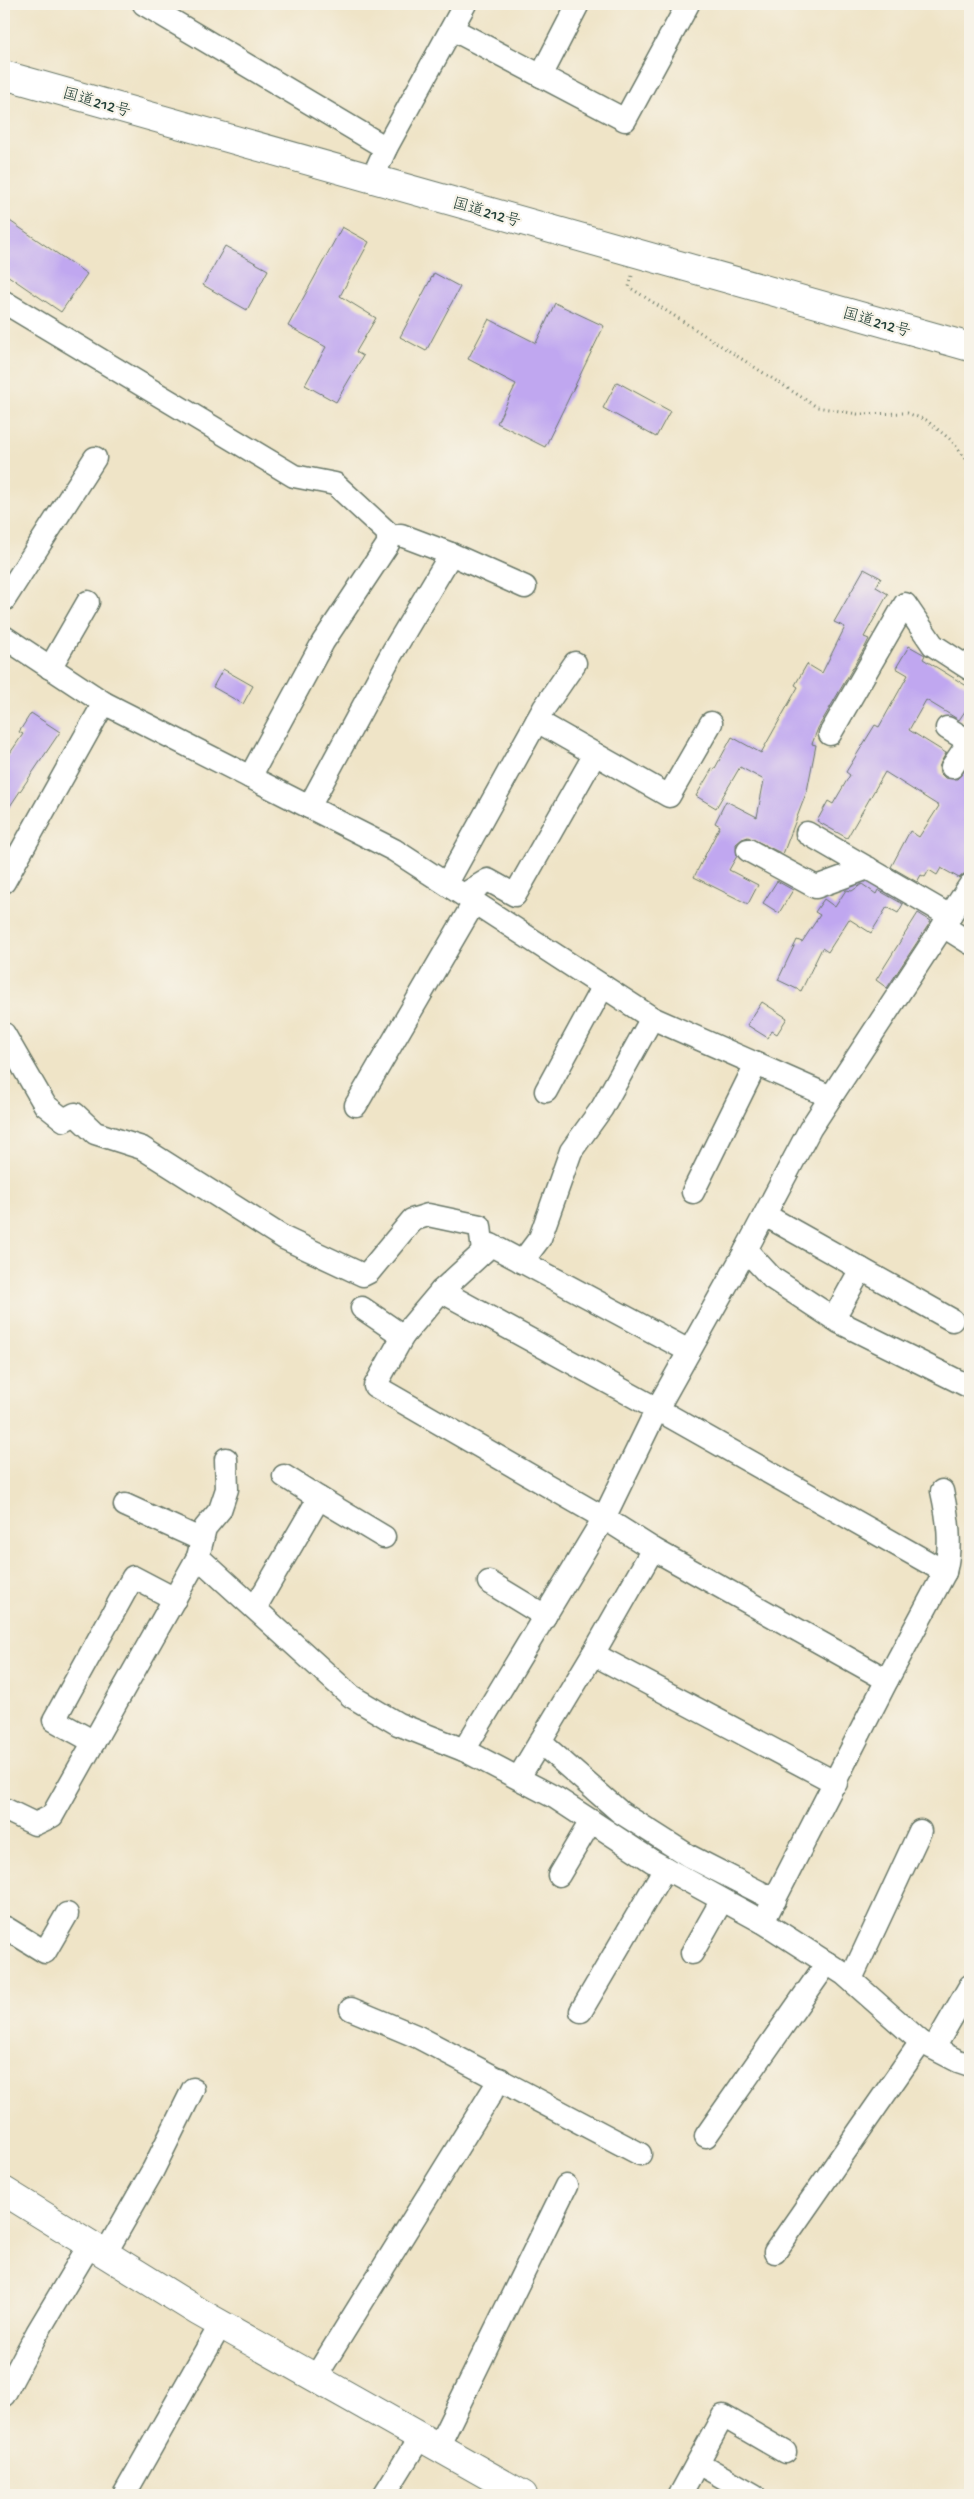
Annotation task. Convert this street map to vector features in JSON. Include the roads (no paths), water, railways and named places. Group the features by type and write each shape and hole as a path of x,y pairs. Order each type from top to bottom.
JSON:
{"main road":[{"name":"国道212号","path":"4,75 970,347"},
{"path":"4,2191 221,2324 429,2442 514,2493"}],"street":[{"path":"144,4 386,148"},
{"path":"372,179 386,148 465,4"},
{"path":"541,76 578,4"},
{"path":"452,30 625,120 688,4"},
{"path":"4,302 294,476 335,484 388,533 388,544 323,642 250,777"},
{"path":"4,600 95,458"},
{"path":"401,535 452,554 525,587"},
{"path":"309,807 392,653 452,554"},
{"path":"50,668 88,602"},
{"path":"830,734 905,604 933,645 970,669"},
{"path":"4,637 104,703 394,850 652,1018 831,1098"},
{"path":"356,1105 462,893 537,722 544,708 575,663"},
{"path":"4,882 104,703"},
{"path":"537,722 668,796 711,722"},
{"path":"947,728 970,742 952,767"},
{"path":"462,893 488,880 515,895 595,754"},
{"path":"807,833 868,868 947,921 970,943"},
{"path":"748,850 816,886 868,868"},
{"path":"464,1750 604,1518 657,1409 746,1250 810,1129 970,885"},
{"path":"546,1091 603,986"},
{"path":"522,1262 540,1238 570,1151 602,1108 652,1018"},
{"path":"4,1034 45,1105 64,1120 75,1114 95,1134 142,1148 284,1238 363,1275 369,1272 412,1220 428,1215 480,1226 484,1252"},
{"path":"693,1192 756,1064"},
{"path":"765,1215 952,1320"},
{"path":"689,1351 491,1245 441,1291 403,1336 375,1386 604,1518 653,1549 887,1680"},
{"path":"746,1250 772,1278 834,1318 970,1387"},
{"path":"834,1318 860,1269"},
{"path":"441,1291 657,1409 946,1572"},
{"path":"362,1308 403,1336"},
{"path":"4,1809 35,1824 52,1816 175,1599 200,1548 205,1528 220,1510 227,1489 226,1459"},
{"path":"284,1476 384,1537"},
{"path":"764,1922 887,1680 946,1572 949,1555 948,1516 942,1491"},
{"path":"255,1608 319,1498"},
{"path":"125,1505 200,1548 255,1608 351,1696 398,1724 464,1750 519,1777 665,1868 764,1922 850,1979 928,2045 970,2065"},
{"path":"519,1777 653,1549"},
{"path":"94,1742 54,1720 133,1577 175,1599"},
{"path":"488,1582 545,1616"},
{"path":"593,1654 836,1783"},
{"path":"540,1742 620,1812 689,1856 775,1900"},
{"path":"558,1875 590,1820"},
{"path":"850,1979 920,1831"},
{"path":"581,2011 665,1868"},
{"path":"692,1953 722,1900"},
{"path":"4,1932 6,1928 45,1952 67,1914"},
{"path":"706,2136 827,1963"},
{"path":"775,2252 970,1986"},
{"path":"351,2009 418,2037 640,2154"},
{"path":"315,2378 500,2079"},
{"path":"4,2395 37,2333 153,2170 193,2089"},
{"path":"384,2495 429,2442 566,2186"},
{"path":"124,2495 221,2324"},
{"path":"680,2495 723,2416 785,2452"},
{"path":"698,2463 754,2495"}]}
